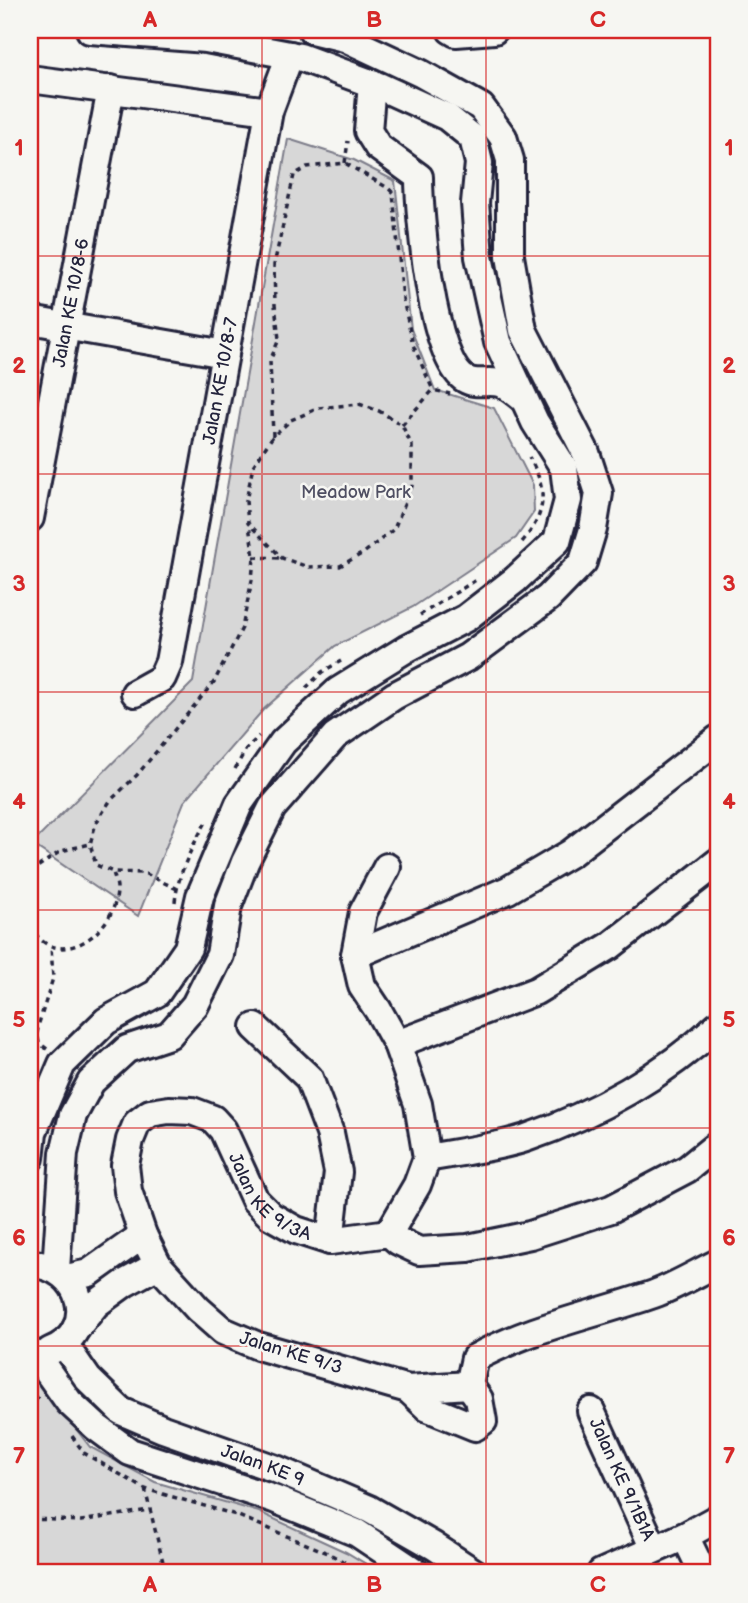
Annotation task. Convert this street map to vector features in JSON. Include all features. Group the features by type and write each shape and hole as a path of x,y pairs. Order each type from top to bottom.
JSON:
{"street":[{"path":"30,1158 33,1132 62,1064 106,1021 158,993 188,947 200,896 239,804 283,742 338,691 406,649 466,618 515,580 557,541 568,500 564,468 535,422 498,342 480,257 475,203 479,163 473,138 447,117 372,83 290,55 206,39 90,30"},
{"path":"69,1337 79,1317 80,1302 75,1289 62,1273 64,1153 73,1115 91,1082 127,1049 169,1035 194,1005 220,955 228,906 244,862 272,808 335,736 394,696 468,657 548,598 583,562 593,529 599,494 586,453 523,330 510,256 510,160 503,137 481,107 420,73 345,38 312,30"},
{"path":"451,30 456,33 494,30"},
{"name":"Jalan KE 10/8-7","path":"135,693 162,678 169,662 269,111 290,55"},
{"path":"30,79 269,111"},
{"path":"372,83 368,131 378,147 418,177 429,284 449,361 464,379 479,383 500,383 524,399"},
{"name":"Jalan KE 10/8-6","path":"30,518 111,89"},
{"path":"30,320 225,354"},
{"path":"355,955 508,890 571,853 718,739"},
{"path":"397,1044 536,991 610,946 718,862"},
{"path":"387,867 363,912 355,955 362,986 379,1010 397,1044 418,1104 427,1158 417,1185 389,1233 398,1241 419,1251 468,1248 530,1235 611,1209 687,1169 718,1144"},
{"path":"427,1158 524,1139 585,1114 635,1088 718,1025"},
{"path":"255,1027 309,1078 330,1133 338,1172 330,1241"},
{"name":"Jalan KE 9/3A","path":"158,1265 143,1236 128,1191 125,1165 130,1140 138,1123 150,1113 192,1111 213,1119 223,1130 255,1200 271,1216 296,1230 330,1241 389,1233"},
{"path":"30,1264 43,1264 62,1273 89,1273 143,1236"},
{"path":"469,1385 475,1358 499,1345 657,1293 718,1263"},
{"path":"32,1354 55,1350 96,1304 125,1283 158,1265"},
{"name":"Jalan KE 9/3","path":"158,1265 198,1309 223,1331 258,1346 408,1389 469,1385 479,1399 483,1422 475,1427 428,1408 408,1389"},
{"name":"Jalan KE 9","path":"69,1337 88,1379 121,1411 163,1429 276,1469 369,1509 475,1573"},
{"name":"Jalan KE 9","path":"32,1354 69,1402 96,1427 130,1452 274,1499 357,1533 417,1573"},
{"name":"Jalan KE 9/1B1A","path":"591,1411 654,1549"},
{"path":"601,1573 685,1536 718,1518"},
{"path":"685,1536 703,1573"}],"path":[{"path":"345,163 348,138"},
{"path":"273,436 270,361 279,339 274,265 294,175 307,167 345,163 393,193 404,299 413,345 433,390"},
{"path":"200,896 176,889 144,873 113,872 96,865 90,844 96,823 110,801 137,775 214,682 242,628 254,558 246,501 254,466 273,436 290,421 319,408 359,404 379,411 402,425 412,446 412,486 394,529 365,552 340,566 308,567 282,558 254,558"},
{"path":"248,523 282,558"},
{"path":"30,873 61,851 90,844"},
{"path":"30,925 33,933 51,946 63,948 83,944 101,929 112,911 118,887 113,872"},
{"path":"47,1049 39,1043 37,1034 53,978 51,946"},
{"path":"145,1489 164,1566 170,1573"},
{"path":"30,1520 81,1521 149,1510"}],"green space":[{"name":"Meadow Park","path":"288,139 354,160 395,181 411,329 435,390 494,408 533,485 534,512 516,538 413,607 335,646 263,710 184,802 138,916 32,844 193,682"},
{"path":"30,1370 90,1447 155,1482 259,1512 346,1552 381,1573 30,1573"}]}
